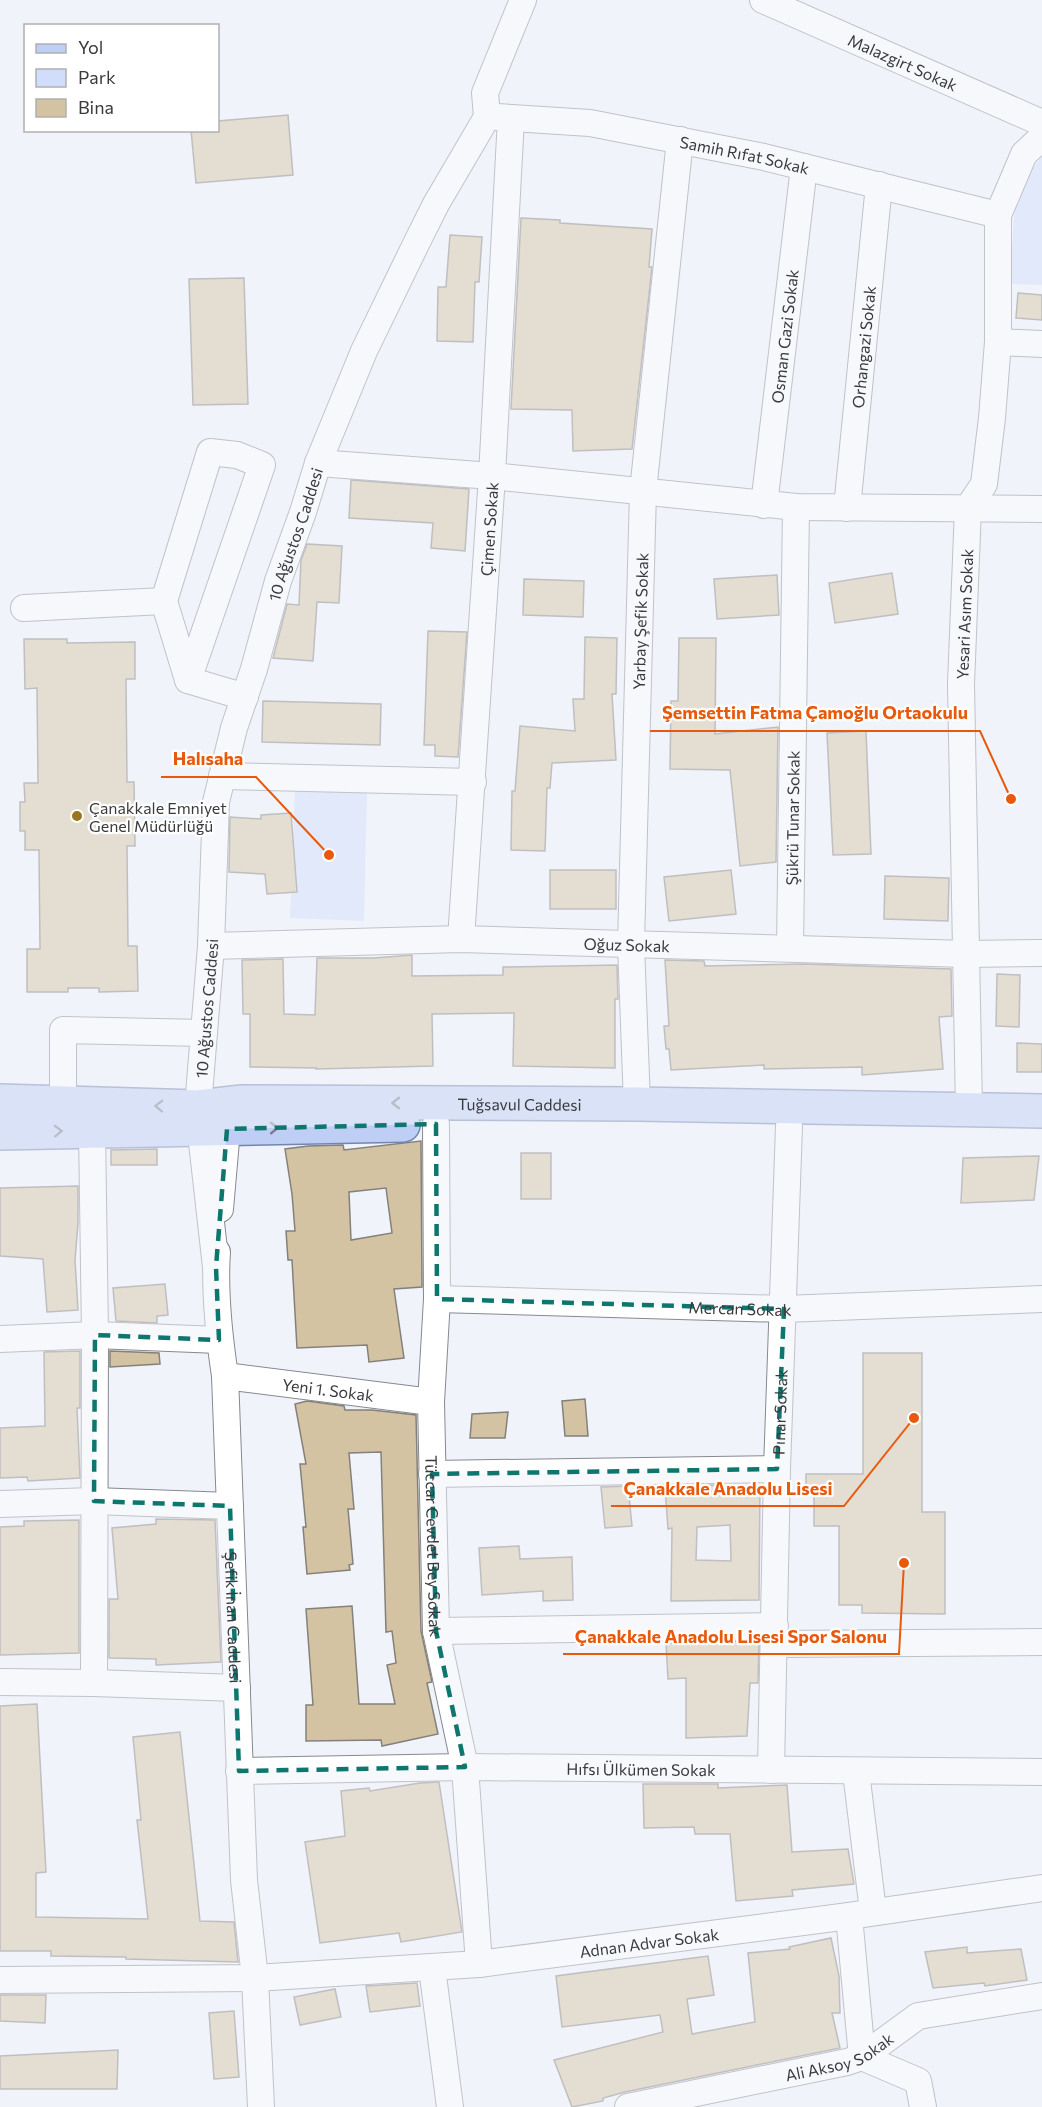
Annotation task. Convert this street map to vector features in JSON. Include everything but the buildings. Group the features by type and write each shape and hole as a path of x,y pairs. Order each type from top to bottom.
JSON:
{"main road":[{"name":"Tuğsavul Caddesi","path":"0,1101 63,1102 208,1122 242,1102 637,1104 1042,1111"},
{"path":"0,1132 92,1130 208,1122 1042,1130"}],"street":[{"path":"499,117 485,93 523,0"},
{"name":"Malazgirt Sokak","path":"763,0 1042,123"},
{"name":"Samih Rıfat Sokak","path":"499,117 591,123 680,140 804,167 998,215"},
{"name":"10 Ağustos Caddesi","path":"216,1267 204,1033 211,946 216,802 222,776 278,581 318,463 364,351 436,204 499,117"},
{"name":"Çimen Sokak","path":"461,939 492,476 499,117"},
{"path":"968,508 984,484 992,418 998,342 998,215 1024,154 1042,137"},
{"name":"Yarbay Şefik Sokak","path":"637,1104 631,944 643,491 680,140"},
{"name":"Osman Gazi Sokak","path":"765,505 804,167"},
{"name":"Orhangazi Sokak","path":"847,508 879,185"},
{"path":"998,342 1042,344"},
{"path":"210,452 237,454 262,465 188,680 164,601 210,452"},
{"path":"318,463 492,476 796,507 1042,509"},
{"name":"Şükrü Tunar Sokak","path":"790,948 796,507"},
{"name":"Yesari Asım Sokak","path":"968,508 961,684 969,1109"},
{"path":"24,608 164,601"},
{"path":"188,680 245,696"},
{"path":"222,776 473,782"},
{"name":"Oğuz Sokak","path":"211,946 461,939 966,954 1042,953"},
{"path":"63,1102 63,1030 204,1033"},
{"name":"Tüccar Cevdet Bey Sokak","path":"436,1124 437,1299 431,1402 436,1631 465,1767 479,1964"},
{"name":"Pınar Sokak","path":"771,1770 777,1468 789,1126"},
{"path":"92,1130 95,1335 94,1683"},
{"name":"Şefik İnan Caddesi","path":"216,1267 219,1340 225,1376 244,1880 255,1978 261,2107"},
{"name":"Mercan Sokak","path":"437,1299 784,1309 1042,1299"},
{"path":"0,1339 95,1335 219,1340"},
{"name":"Yeni 1. Sokak","path":"225,1376 431,1402"},
{"path":"432,1474 777,1468"},
{"path":"0,1504 94,1501 230,1506"},
{"path":"436,1631 775,1635 1042,1642"},
{"path":"0,1683 94,1683 237,1688"},
{"name":"Hıfsı Ülkümen Sokak","path":"239,1770 465,1767 1042,1772"},
{"path":"856,1772 861,1914 862,2057 918,2081 923,2107"},
{"name":"Adnan Advar Sokak","path":"0,1980 255,1978 479,1964 1042,1888"},
{"path":"432,1968 450,2107"},
{"name":"Ali Aksoy Sokak","path":"628,2107 847,2062 862,2057 918,2016 1042,1996"}],"highlighted area":[{"path":"436,1124 437,1299 784,1309 777,1469 432,1474 436,1631 465,1767 239,1771 230,1506 94,1501 95,1335 219,1340 216,1267 227,1129"}],"green space":[{"path":"1042,156 1042,285 1010,284 1014,216 1021,184"},
{"path":"295,790 367,791 364,921 290,918"}],"place":[{"name":"Şemsettin Fatma Çamoğlu Ortaokulu","path":"1011,799"},
{"name":"Çanakkale Emniyet Genel Müdürlüğü","path":"77,816"},
{"name":"Halısaha","path":"329,855"},
{"name":"Çanakkale Anadolu Lisesi","path":"914,1418"},
{"name":"Çanakkale Anadolu Lisesi Spor Salonu","path":"904,1563"}]}
